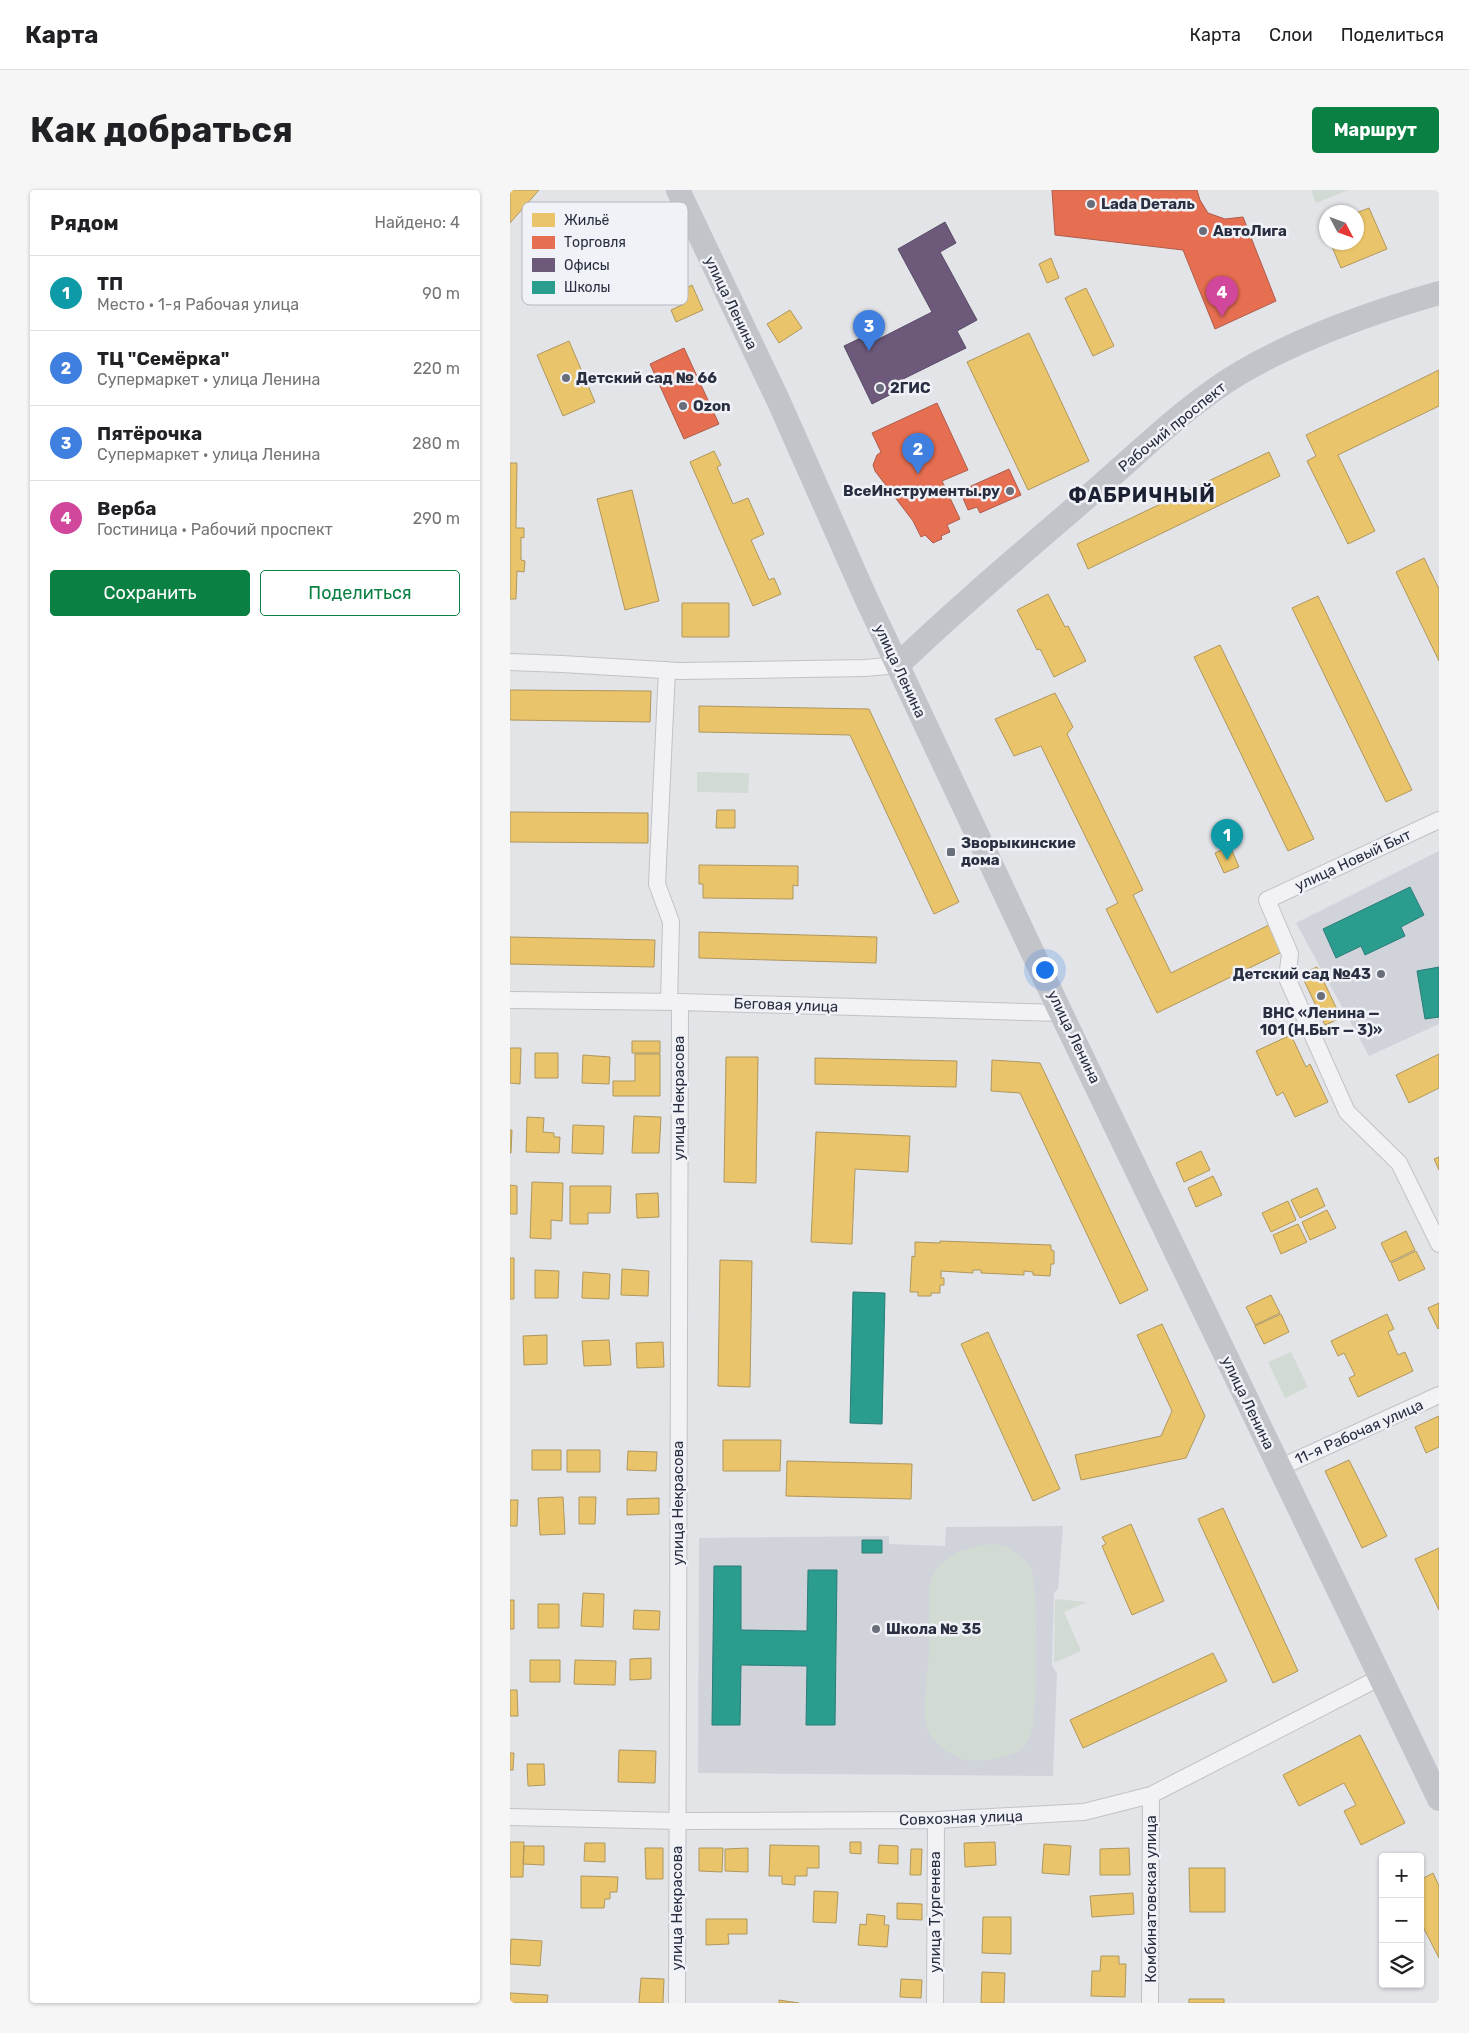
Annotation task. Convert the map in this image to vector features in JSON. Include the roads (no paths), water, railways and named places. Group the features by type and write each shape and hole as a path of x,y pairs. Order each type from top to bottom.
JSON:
{"main road":[{"name":"улица Ленина","path":"678,190 684,202"},
{"name":"улица Ленина","path":"688,211 779,402 898,665 1061,1013 1439,1799"},
{"name":"Рабочий проспект","path":"898,665 941,624 1185,413 1232,378 1287,349 1345,324 1398,304 1439,292"}],"street":[{"path":"510,662 667,670 865,668 898,665"},
{"name":"улица Некрасова","path":"667,670 657,884 671,922 674,1002 678,1821 677,2003"},
{"name":"улица Новый Быт","path":"1439,820 1267,900 1290,954 1287,978 1346,1112 1399,1163 1439,1244"},
{"name":"Беговая улица","path":"510,1000 674,1002 1061,1013"},
{"name":"11-я Рабочая улица","path":"1279,1468 1439,1395"},
{"name":"Совхозная улица","path":"510,1817 678,1821 936,1820 1084,1812 1151,1795 1381,1676"},
{"name":"Комбинатовская улица","path":"1150,2003 1151,1795"},
{"name":"улица Тургенева","path":"935,2003 936,1820"}],"place":[{"name":"Lada Dеталь","path":"1091,204"},
{"name":"АвтоЛига","path":"1203,231"},
{"name":"Верба","path":"1222,317"},
{"name":"Пятёрочка","path":"869,351"},
{"name":"Детский сад № 66","path":"566,378"},
{"name":"2ГИС","path":"880,388"},
{"name":"Ozon","path":"683,406"},
{"name":"ТЦ \"Семёрка\"","path":"918,474"},
{"name":"ВсеИнструменты.ру","path":"1010,491"},
{"name":"Зворыкинские дома","path":"951,852"},
{"name":"ТП","path":"1227,860"},
{"name":"Детский сад №43","path":"1381,974"},
{"name":"ВНС «Ленина — 101 (Н.Быт — 3)»","path":"1321,996"},
{"name":"Школа № 35","path":"876,1629"}],"district":[{"name":"ФАБРИЧНЫЙ","path":"1142,495"}]}
